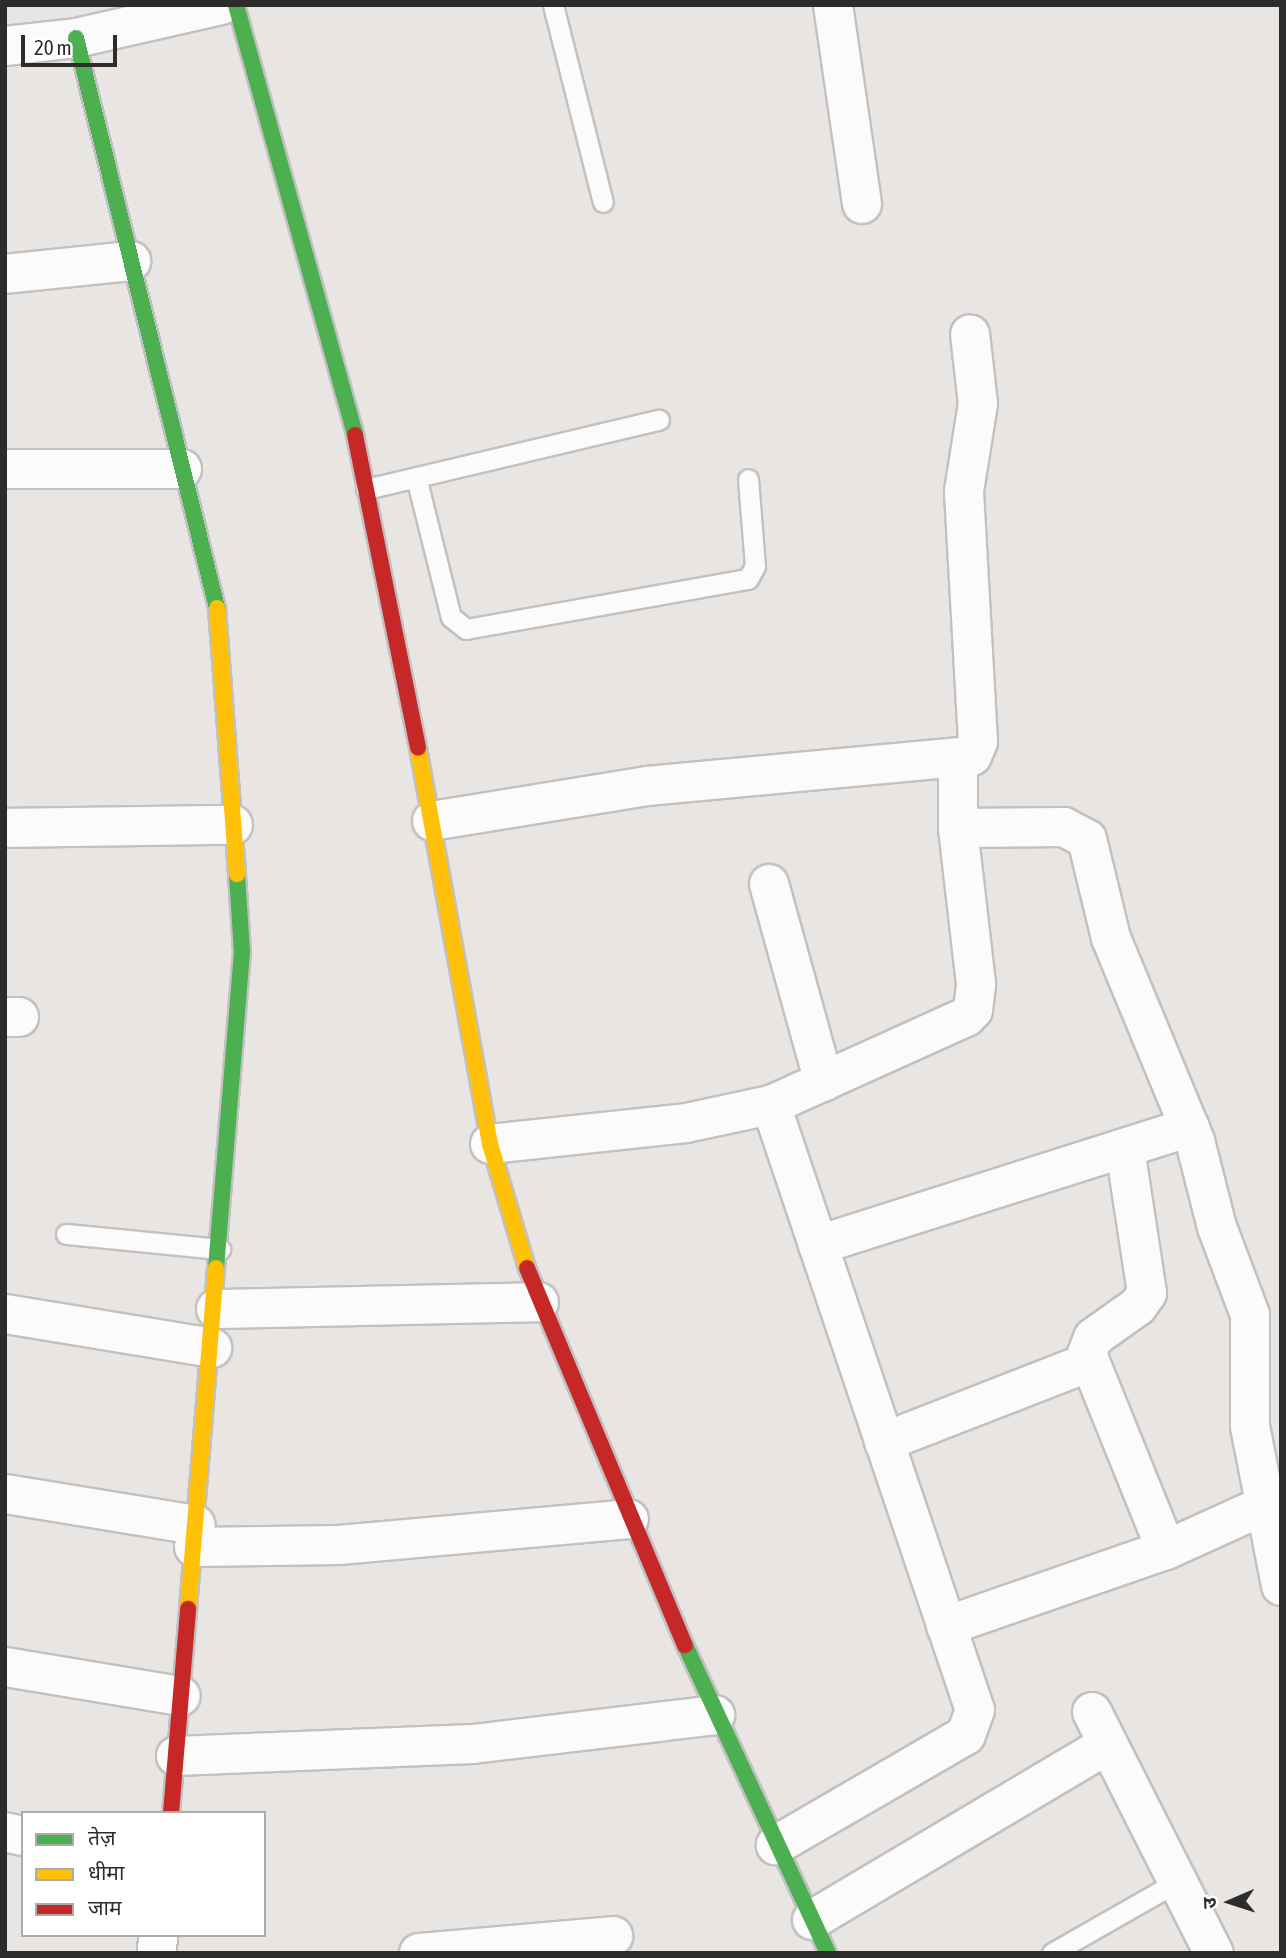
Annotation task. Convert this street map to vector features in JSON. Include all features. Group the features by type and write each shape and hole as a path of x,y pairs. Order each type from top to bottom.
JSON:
{"street":[{"path":"5,46 88,26 221,5"},
{"path":"236,5 319,287 366,489 432,821 490,1144 540,1302 629,1519 715,1715 820,1936 1100,1728 1214,1953"},
{"path":"833,5 862,204"},
{"path":"88,26 131,261 219,617 242,952 216,1309 171,1811"},
{"path":"5,274 131,261"},
{"path":"432,821 695,781 859,764 958,762 972,757 978,742 964,491 978,404 970,334"},
{"path":"5,469 182,469"},
{"path":"490,1144 686,1123 771,1105 952,1026 973,1010 976,984 958,828 958,762"},
{"path":"5,828 233,825"},
{"path":"958,828 1064,827 1081,832 1111,938 1190,1126 1221,1240 1250,1315 1250,1426 1281,1586"},
{"path":"769,884 824,1082"},
{"path":"771,1105 946,1626 974,1700 972,1728 776,1845"},
{"path":"818,1245 1125,1149 1190,1126"},
{"path":"1125,1149 1146,1293 1138,1306 1093,1338 1090,1362 1166,1550"},
{"path":"216,1309 540,1302"},
{"path":"5,1314 212,1348"},
{"path":"884,1442 1090,1362"},
{"path":"5,1494 195,1536 339,1545 629,1519"},
{"path":"946,1626 1166,1550 1265,1505"},
{"path":"5,1667 181,1696"},
{"path":"176,1756 473,1744 715,1715"},
{"path":"419,1953 613,1936"}],"lane":[{"path":"553,5 603,202"},
{"path":"366,489 659,420"},
{"path":"416,477 452,617 466,629 748,579 755,566 748,479"},
{"path":"66,1234 220,1250"},
{"path":"1052,1953 1178,1881"}],"traffic: fast":[{"path":"236,5 355,435"},
{"path":"76,38 217,608"},
{"path":"216,1268 242,952 237,874"},
{"path":"685,1645 828,1953"}],"traffic: slow":[{"path":"217,608 237,874"},
{"path":"418,748 490,1144 527,1268"},
{"path":"188,1609 216,1268"}],"traffic: jam":[{"path":"355,435 418,748"},
{"path":"527,1268 685,1645"},
{"path":"171,1811 188,1609"}]}
